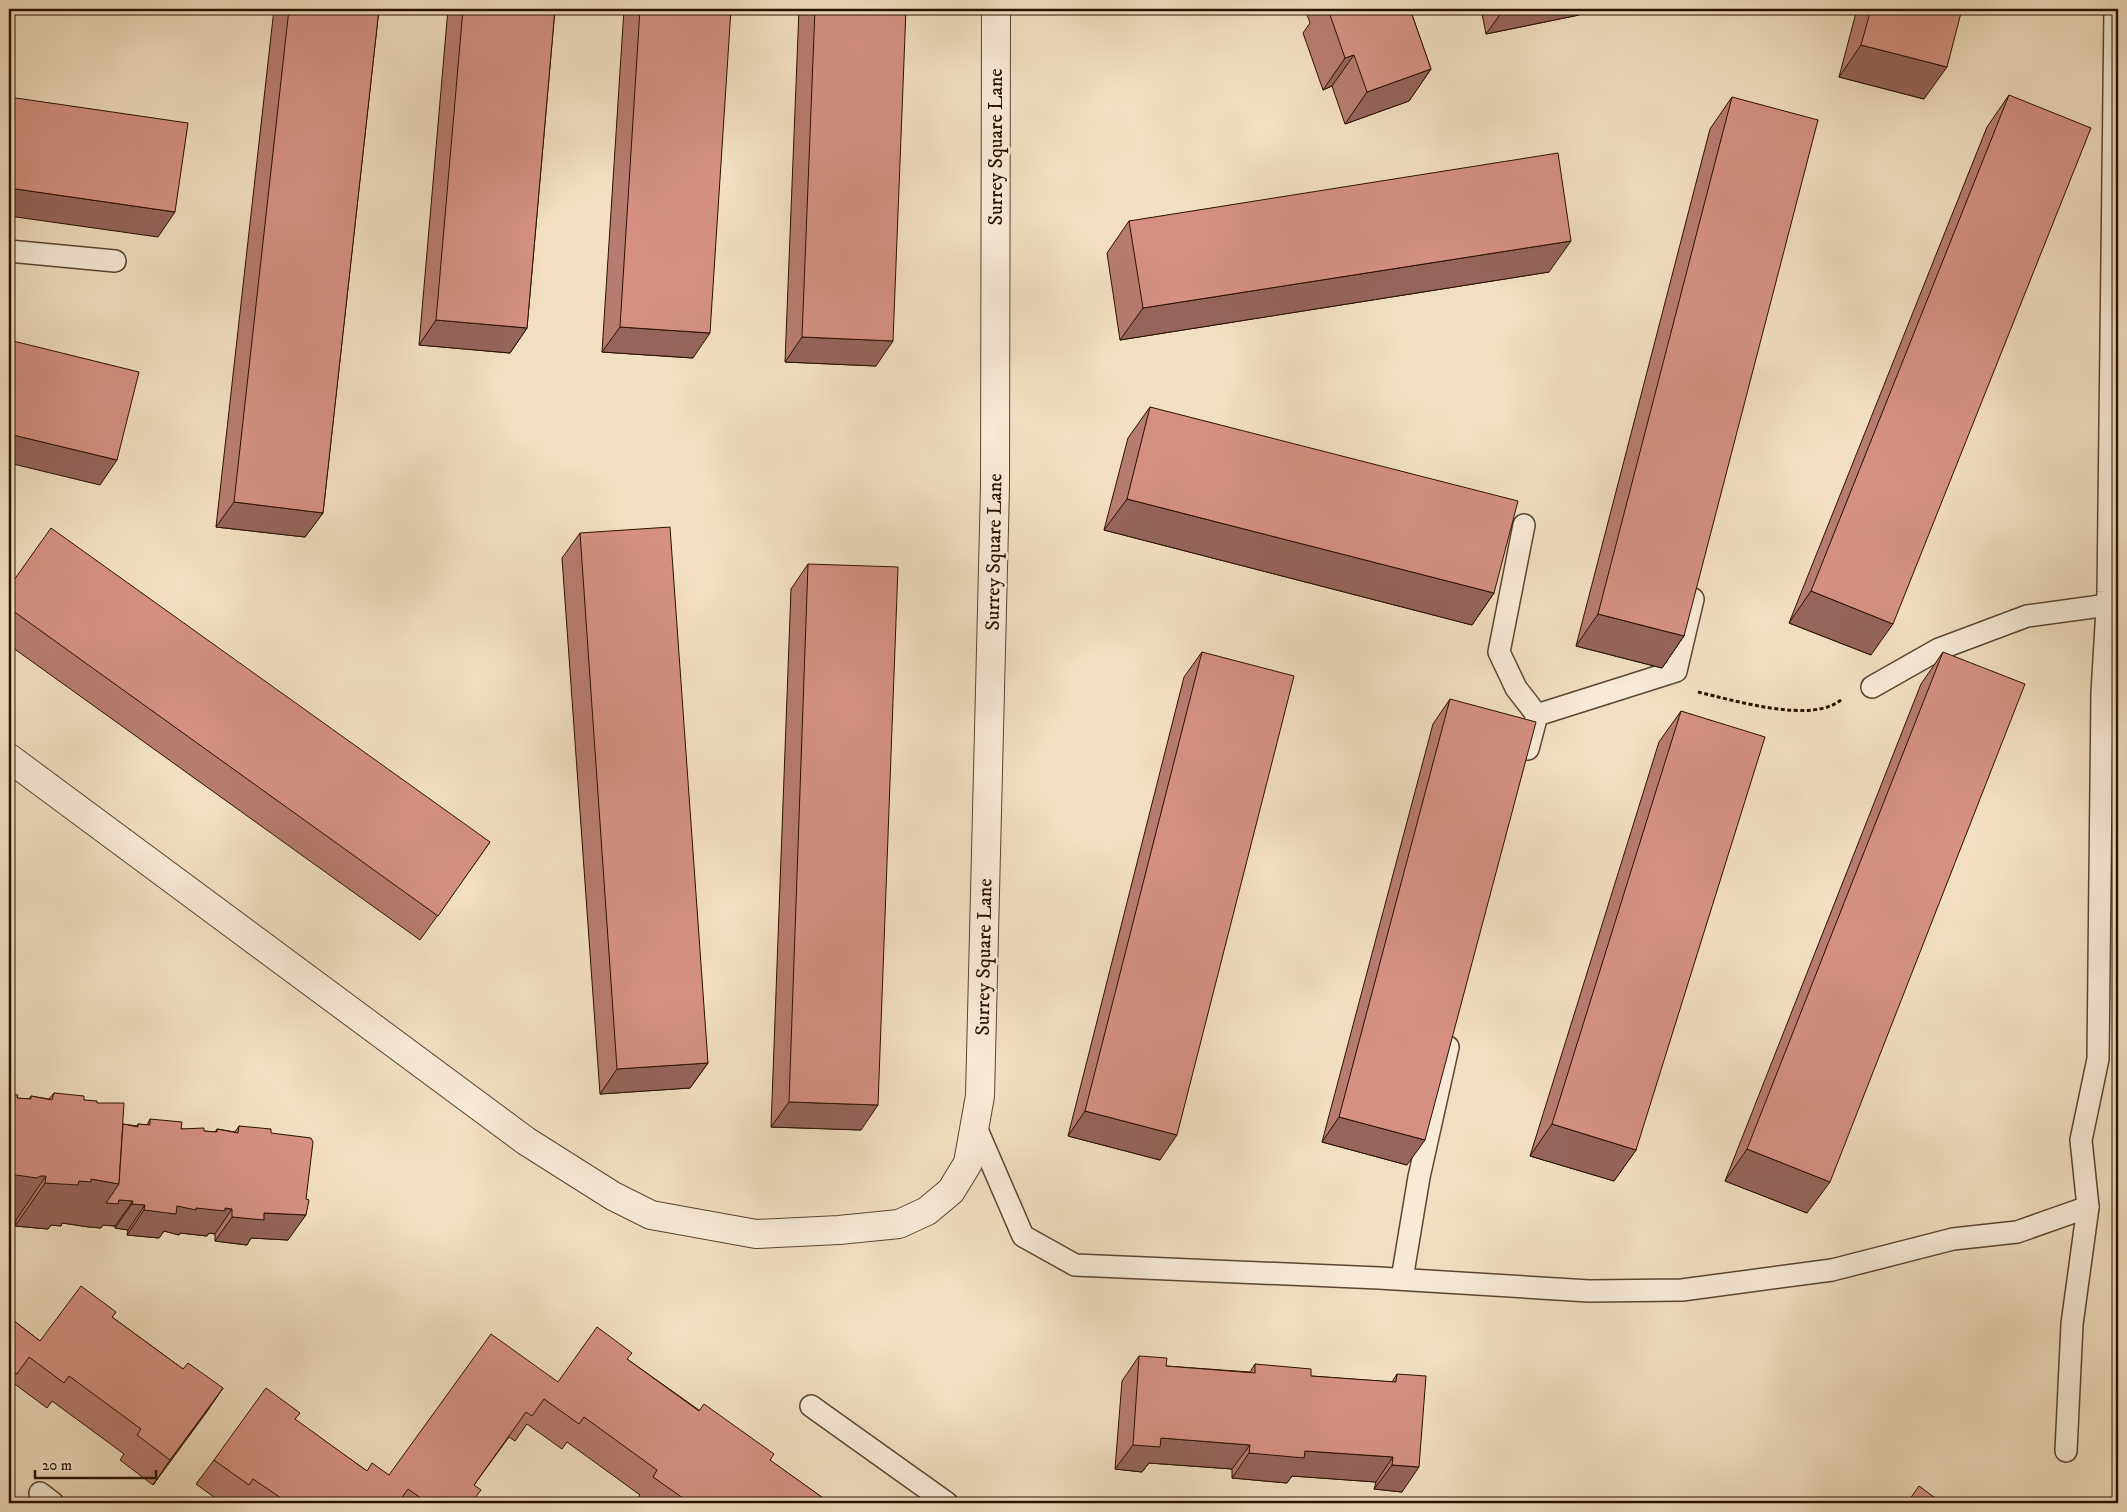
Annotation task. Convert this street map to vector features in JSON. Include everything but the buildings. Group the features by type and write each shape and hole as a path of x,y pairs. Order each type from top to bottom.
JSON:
{"street":[{"name":"Surrey Square Lane","path":"9,758 526,1141 612,1196 651,1215 756,1234 839,1230 899,1224 927,1211 951,1191 968,1163 980,1096 995,487 996,9"}],"lane":[{"path":"2066,1450 2072,1324 2088,1207 2081,1140 2098,1060 2102,693 2108,605 2115,9"},
{"path":"9,251 115,261"},
{"path":"1524,525 1499,652 1516,688 1537,715"},
{"path":"1537,715 1676,671 1697,584"},
{"path":"1872,686 1939,649 2027,616 2108,605"},
{"path":"1522,772 1537,715"},
{"path":"1402,1279 1420,1177 1453,1026"},
{"path":"975,1125 1023,1236 1075,1265 1402,1279 1588,1290 1682,1290 1832,1270 1953,1239 2017,1232 2088,1207"},
{"path":"810,1406 948,1503"}],"path":[{"path":"1691,690 1757,707 1803,710 1836,704 1843,698"}]}
